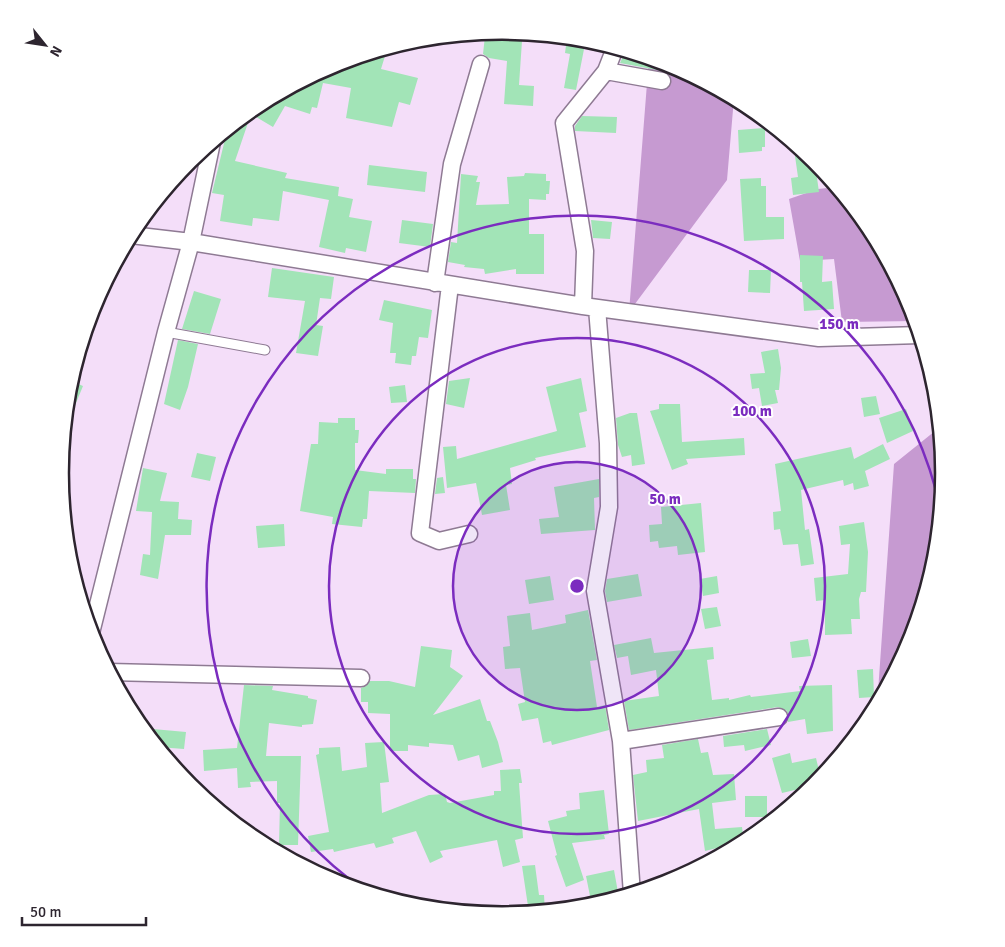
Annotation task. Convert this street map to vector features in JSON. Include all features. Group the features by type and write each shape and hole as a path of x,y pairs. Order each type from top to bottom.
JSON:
{"street":[{"path":"613,54 606,71 564,123 585,251 590,307 608,443 609,507 595,591 621,741 632,887"},
{"path":"469,534 439,541 420,533 452,164 481,64"},
{"path":"606,71 662,81"},
{"path":"94,619 166,332 191,242 209,155"},
{"path":"140,236 191,242 590,307 819,338 913,335"},
{"path":"118,672 361,678"},
{"path":"621,741 779,717"}],"lane":[{"path":"166,332 265,350"}],"shaded area":[{"path":"648,65 694,85 733,107 727,180 629,312"},
{"path":"828,188 863,233 891,282 908,321 842,322 834,259 800,261 789,199 818,189"},
{"path":"934,432 936,474 935,502 928,558 913,613 903,639 878,690 894,464"}],"building":[{"path":"484,41 522,41 519,85 534,86 533,106 504,104 507,61 489,58 483,54"},
{"path":"566,45 584,48 576,90 564,88 570,54 565,53"},
{"path":"385,57 381,69 418,78 410,105 399,102 392,127 346,118 351,88 323,83 317,108 312,107 310,114 285,106 273,127 256,117 311,85 363,63"},
{"path":"623,57 664,71 620,63"},
{"path":"582,116 617,117 616,133 575,131 575,126"},
{"path":"248,124 235,161 287,173 285,178 339,187 338,196 353,199 349,217 372,221 366,252 346,248 345,253 319,247 329,200 283,191 279,221 253,218 252,226 220,221 224,195 212,193 224,142"},
{"path":"763,128 765,147 762,147 762,151 739,153 738,130"},
{"path":"795,154 817,175 819,192 793,195 791,178 798,177"},
{"path":"369,165 427,172 425,192 367,185"},
{"path":"525,173 546,174 546,181 550,181 549,194 546,194 546,200 529,199 529,234 544,234 544,274 516,274 516,269 485,274 484,269 464,267 465,265 448,262 451,242 457,243 461,174 478,176 476,182 480,182 476,205 509,204 507,177 524,176"},
{"path":"761,178 761,186 766,186 766,217 784,217 784,239 744,241 740,179"},
{"path":"402,220 433,224 430,247 399,243"},
{"path":"591,220 612,222 610,239 593,238"},
{"path":"800,255 823,256 822,282 832,281 834,309 804,311 802,282 800,282"},
{"path":"272,268 334,277 331,299 320,298 316,325 323,326 318,356 296,353 305,301 268,297"},
{"path":"749,270 771,270 770,293 748,292"},
{"path":"194,291 221,299 210,334 182,329"},
{"path":"384,300 432,310 428,338 419,337 416,356 412,356 411,365 395,363 396,353 390,353 393,323 379,320"},
{"path":"178,340 198,344 188,387 180,410 164,404"},
{"path":"778,349 781,368 779,390 775,390 778,403 762,406 759,388 752,389 750,374 765,373 761,352"},
{"path":"470,378 464,408 446,404 449,381"},
{"path":"581,378 587,411 579,413 586,447 535,458 536,460 510,468 512,484 506,485 510,510 482,515 476,483 447,488 443,447 456,446 457,459 557,431 546,387"},
{"path":"78,384 83,386 74,407"},
{"path":"405,385 407,402 391,403 389,387"},
{"path":"876,396 880,414 864,417 861,398"},
{"path":"659,404 680,404 682,442 744,438 745,455 686,459 688,464 672,470 650,411 659,409"},
{"path":"906,409 913,431 887,443 879,418"},
{"path":"630,413 637,413 645,464 632,466 631,455 622,457 618,445 616,418"},
{"path":"338,418 355,418 355,430 359,430 358,443 355,443 355,470 386,474 386,469 413,469 413,479 416,479 415,493 369,491 367,519 363,519 362,527 332,524 333,517 300,511 311,444 318,444 319,422 338,423"},
{"path":"883,444 890,459 865,471 869,486 854,490 853,483 844,486 843,480 801,490 805,530 809,529 814,564 801,566 798,544 783,545 780,529 774,530 773,512 781,511 775,464 851,447 854,459"},
{"path":"197,453 216,457 210,481 191,477"},
{"path":"143,468 167,473 160,501 179,502 178,519 192,520 191,535 165,535 158,579 140,575 143,554 150,555 152,512 136,511"},
{"path":"443,477 445,493 435,494 437,478"},
{"path":"599,479 599,497 594,498 595,530 541,534 539,519 559,517 554,487"},
{"path":"701,503 705,552 678,555 677,546 659,548 658,541 650,542 649,525 662,524 661,507"},
{"path":"864,522 868,552 866,592 861,592 859,599 860,619 851,619 852,634 825,635 825,600 816,601 814,578 848,574 850,544 841,545 839,526"},
{"path":"284,524 285,546 258,548 256,526"},
{"path":"638,574 642,596 607,602 605,591 607,579"},
{"path":"550,576 554,600 529,604 525,580"},
{"path":"717,576 719,593 703,596 700,579"},
{"path":"717,607 721,626 705,629 701,609"},
{"path":"588,610 597,660 590,661 597,707 605,705 609,730 552,745 551,741 543,743 538,718 522,721 518,704 525,702 520,668 505,669 503,647 510,646 507,616 530,613 532,630 566,623 565,615"},
{"path":"651,638 654,653 713,647 714,659 707,660 712,700 729,698 729,700 750,695 751,697 800,691 799,686 832,685 833,731 807,734 805,719 788,722 787,711 778,707 629,730 624,701 659,696 656,670 631,675 628,656 617,658 614,645"},
{"path":"808,639 811,656 792,658 790,642"},
{"path":"421,646 452,650 450,667 463,676 433,715 480,699 487,721 490,721 498,742 503,762 482,768 479,755 458,761 453,745 429,743 429,747 408,745 408,751 390,751 390,714 368,713 368,702 361,702 361,688 370,681 389,681 415,687"},
{"path":"873,669 874,697 859,698 857,670"},
{"path":"244,685 273,686 272,690 308,696 308,698 317,700 313,724 302,725 302,727 269,723 266,756 301,756 298,845 279,845 280,803 277,803 277,781 250,782 251,787 238,788 237,768 204,771 203,750 237,748"},
{"path":"153,729 186,732 184,749 168,748"},
{"path":"767,729 771,745 745,751 744,745 724,747 723,736"},
{"path":"698,739 701,753 708,752 713,775 734,774 736,800 712,803 715,829 742,827 743,834 718,850 717,848 705,851 699,809 638,821 633,775 647,772 646,760 664,758 662,745"},
{"path":"384,742 389,782 380,783 382,813 429,795 445,794 447,802 450,803 494,795 494,791 501,791 500,770 520,769 522,783 519,783 523,838 515,840 520,862 503,867 497,840 440,851 443,857 430,863 416,831 392,838 394,843 376,848 374,843 334,852 333,849 311,852 308,836 329,832 316,755 319,754 319,748 340,747 342,771 367,767 365,743"},
{"path":"790,753 792,763 816,758 819,769 799,789 782,793 772,758"},
{"path":"604,790 609,834 604,835 605,839 572,843 584,880 566,887 555,856 557,855 548,821 567,816 566,811 580,809 579,793"},
{"path":"745,796 767,796 767,816 745,817"},
{"path":"535,865 539,895 544,895 545,905 528,906 522,866"},
{"path":"614,870 618,891 590,898 586,876"}]}
